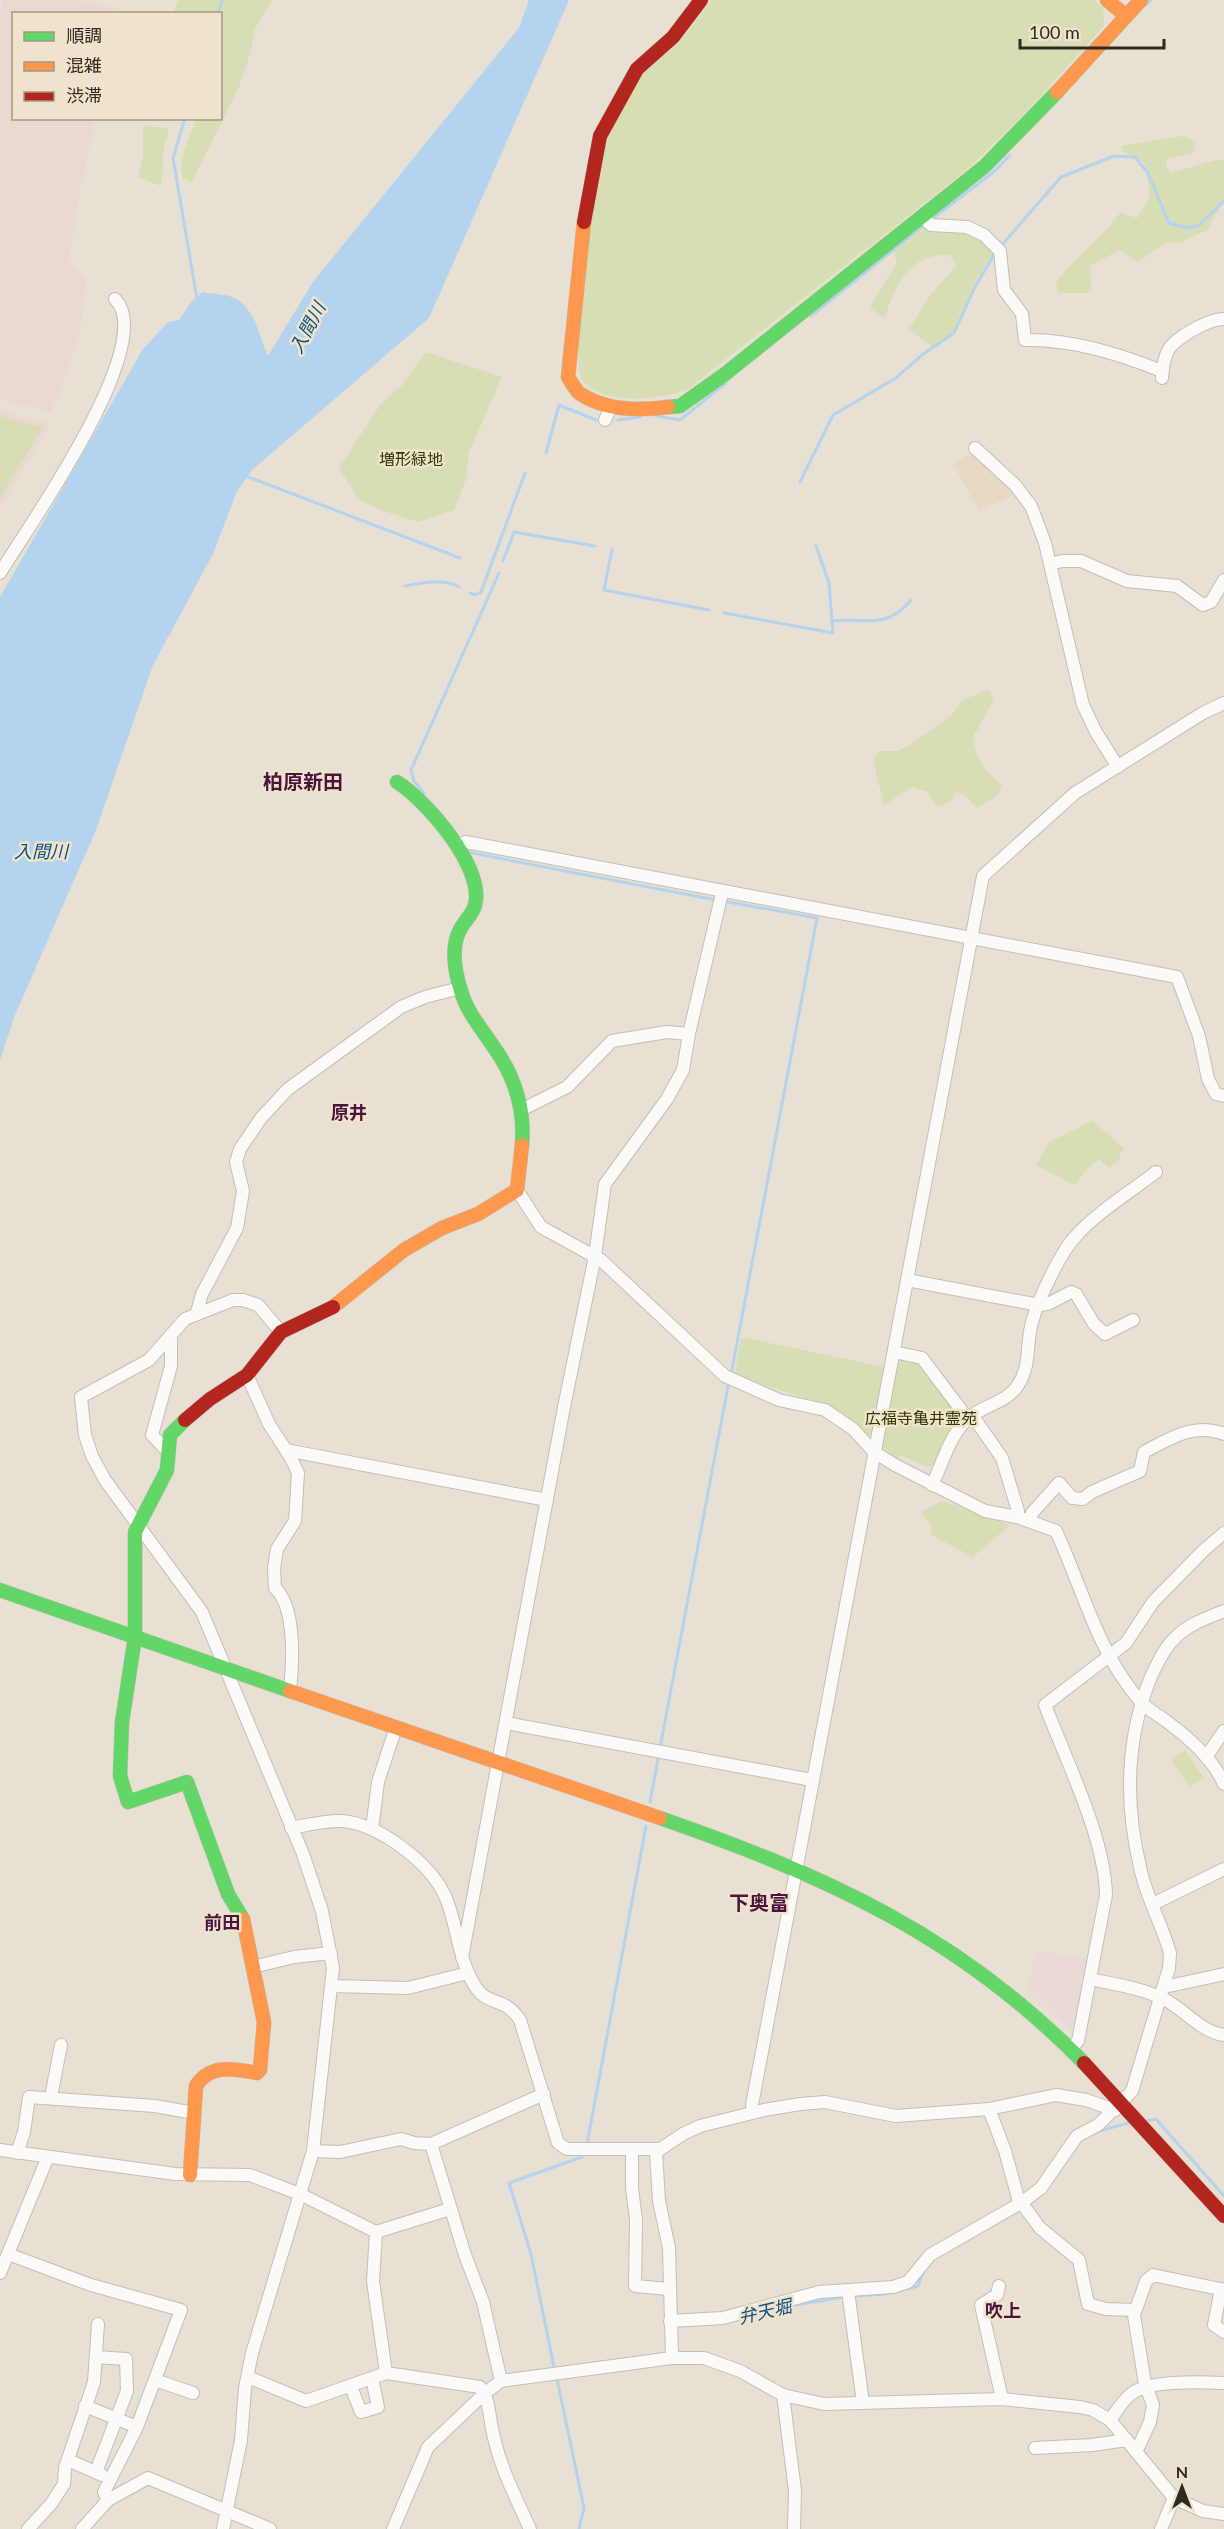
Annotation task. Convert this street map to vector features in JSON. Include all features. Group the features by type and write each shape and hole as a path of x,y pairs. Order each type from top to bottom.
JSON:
{"street":[{"path":"701,0 673,37 637,69 600,136 590,177 568,345 568,377 578,392 608,413 680,406 725,374 923,217 1007,146 1141,0"},
{"path":"1107,0 1126,16"},
{"path":"923,217 931,225 961,225 975,230 1000,251 1005,291 1022,314 1025,340 1060,341 1125,357 1162,375 1173,345 1214,320 1224,319"},
{"path":"0,573 66,471 102,400 123,341 120,306 115,299"},
{"path":"975,448 1015,485 1031,506 1045,543 1083,705 1096,732 1118,767"},
{"path":"1050,564 1062,561 1081,561 1127,581 1177,586 1203,605 1211,602 1224,580"},
{"path":"753,2112 752,2105 812,1780 983,876 1075,794 1203,713 1224,703"},
{"path":"397,782 446,827 457,845 475,889 476,901 456,939 460,988 464,1002 506,1065 519,1090 523,1109 517,1190 541,1227 576,1249 595,1256 628,1283 704,1359 729,1377 779,1400 825,1410 853,1429 874,1452 932,1485 985,1511 1017,1517 1056,1531 1093,1626 1110,1657 1141,1703 1186,1736 1206,1757 1224,1784"},
{"path":"457,845 466,842 721,898 971,938 1177,977 1199,1036 1208,1079 1216,1094 1224,1096"},
{"path":"462,1957 595,1256 605,1184 678,1081 683,1070 688,1034 721,898"},
{"path":"197,1312 202,1294 237,1228 243,1191 236,1162 240,1149 261,1118 288,1089 400,1007 425,997 460,988"},
{"path":"523,1109 567,1087 612,1041 667,1032 688,1034"},
{"path":"932,1485 951,1440 970,1417 1004,1399 1019,1384 1028,1359 1031,1326 1063,1252 1073,1239 1156,1172"},
{"path":"190,2175 196,2086 203,2073 218,2069 257,2073 261,2070 264,2022 243,1917 228,1894 187,1782 128,1802 120,1776 134,1549 138,1524 161,1486 167,1470 170,1435 176,1427 216,1395 247,1376 281,1332 334,1306 404,1250 442,1228 478,1214 517,1190"},
{"path":"907,1280 1039,1305 1048,1304 1066,1293 1076,1294 1094,1324 1105,1334 1133,1320"},
{"path":"223,2529 228,2511 252,2353 302,2195 313,2151 332,1986 331,1953 313,1880 202,1612 92,1456 85,1435 81,1397 134,1370 171,1336 184,1319 197,1312 243,1300 264,1310 281,1332"},
{"path":"168,1452 152,1435 171,1366 171,1336"},
{"path":"894,1352 922,1358 1002,1458 1017,1517"},
{"path":"247,1376 269,1424 298,1473 295,1521 277,1549 274,1568 275,1588 282,1595 286,1607 292,1644 290,1690"},
{"path":"1030,1521 1032,1513 1059,1483 1072,1498 1083,1499 1092,1492 1140,1471 1144,1452 1177,1435 1196,1430 1224,1434"},
{"path":"286,1450 547,1500"},
{"path":"1070,2050 1078,2041 1106,1895 1102,1854 1045,1705 1110,1657 1131,1638 1153,1602 1224,1533"},
{"path":"0,1590 797,1867 861,1896 940,1944 1019,2002 1070,2050 1118,2107 1224,2216"},
{"path":"670,2321 723,2318 819,2292 893,2287 908,2282 930,2255 1021,2203 1041,2188 1077,2136 1098,2125 1132,2091 1162,1993 1170,1953 1140,1869 1130,1801 1134,1732 1141,1703 1164,1651 1176,1637 1191,1626 1224,1611"},
{"path":"506,1724 812,1780"},
{"path":"372,1829 378,1782 396,1727"},
{"path":"1206,1757 1224,1731"},
{"path":"291,1828 341,1821 372,1829 398,1845 437,1882 446,1898 462,1957 478,1991 512,2008 520,2020 558,2143 567,2149 659,2149 700,2126 753,2112 825,2102 896,2116 989,2109 1056,2095 1118,2107"},
{"path":"1153,1904 1224,1869"},
{"path":"253,1967 294,1957 331,1953"},
{"path":"332,1986 408,1988 468,1972"},
{"path":"1090,1979 1162,1993 1224,1974"},
{"path":"1162,1993 1210,2033 1224,2035"},
{"path":"51,2097 61,2045"},
{"path":"313,2151 340,2152 400,2139 431,2144 544,2094"},
{"path":"17,2153 24,2133 28,2097 155,2106 194,2113"},
{"path":"989,2109 1021,2203 1040,2228 1079,2260 1088,2304 1106,2309 1135,2310"},
{"path":"431,2144 450,2209 483,2302 501,2381"},
{"path":"632,2149 632,2188 636,2220 635,2286 669,2289"},
{"path":"659,2149 656,2152 659,2201 669,2248 672,2358"},
{"path":"0,2150 47,2158 190,2175 250,2175 302,2195 376,2232 450,2209"},
{"path":"0,2273 47,2158"},
{"path":"376,2232 373,2281 387,2373"},
{"path":"8,2254 91,2285 181,2310 138,2427 104,2492 108,2500"},
{"path":"1136,2452 1152,2417 1153,2405 1146,2388 1135,2310 1146,2281 1153,2275 1222,2289 1214,2325 1224,2332"},
{"path":"999,2286 997,2295 981,2305 1002,2399"},
{"path":"848,2290 863,2403"},
{"path":"28,2529 51,2504 64,2484 64,2468 94,2382 98,2324"},
{"path":"96,2357 126,2359 127,2391 96,2472"},
{"path":"393,2529 428,2447 485,2393 501,2381 672,2358 704,2358 740,2371 783,2395 824,2404 1002,2399 1093,2410 1110,2420 1174,2498 1203,2511 1224,2514"},
{"path":"248,2377 306,2401 387,2373 480,2387 485,2393 497,2457 530,2529"},
{"path":"351,2386 361,2412 378,2407 372,2378"},
{"path":"155,2379 193,2393"},
{"path":"1110,2420 1131,2394 1146,2388 1201,2381 1224,2383"},
{"path":"783,2395 795,2491 794,2529"},
{"path":"85,2406 138,2427"},
{"path":"1035,2448 1092,2445 1127,2440"},
{"path":"68,2460 112,2478"},
{"path":"82,2529 108,2500 151,2478 270,2529"},
{"path":"1161,2529 1174,2498"}],"shaded area":[{"path":"3,0 79,0 118,9 119,12 12,12 12,120 95,120 74,223 69,261 87,281 79,332 71,363 51,412 0,400 0,15"},
{"path":"0,410 51,424 0,508"},
{"path":"971,454 1003,478 1015,494 979,511 953,464"},
{"path":"1035,1950 1088,1961 1075,2034 1027,1992"}],"green space":[{"path":"178,0 273,0 255,28 250,54 239,87 192,182 183,179 182,163 185,148 197,120 222,120 222,12 173,12"},
{"path":"711,0 1094,0 1103,8 1104,26 1016,123 964,172 688,389 648,398 617,398 591,388 582,379 579,364 581,302 602,159 607,141 631,91 650,67 681,40"},
{"path":"143,125 169,129 164,147 161,186 138,177 143,156"},
{"path":"1182,136 1196,141 1193,153 1167,159 1166,166 1171,173 1219,159 1224,161 1224,200 1207,230 1181,242 1164,244 1137,262 1120,250 1089,266 1092,286 1087,293 1059,293 1056,282 1071,264 1120,213 1137,218 1150,197 1145,163 1122,151 1121,146"},
{"path":"927,226 975,232 994,252 975,282 955,331 932,347 909,329 931,294 957,265 950,255 935,256 913,266 899,284 884,319 870,307 897,263 894,255 896,251"},
{"name":"増形緑地","path":"426,352 502,377 469,452 465,482 454,510 418,522 377,509 358,498 339,468 380,405 402,385"},
{"path":"0,416 43,427 0,498"},
{"path":"989,689 994,701 974,734 974,742 981,763 1002,786 997,796 977,808 964,794 955,792 952,800 938,807 928,792 912,787 884,805 874,757 881,751 897,751 911,744 951,716 963,700"},
{"path":"1092,1121 1125,1149 1119,1154 1121,1158 1109,1168 1099,1159 1089,1167 1075,1185 1036,1165 1049,1142"},
{"path":"741,1337 885,1367 872,1435 862,1432 834,1409 735,1373"},
{"name":"広福寺亀井霊苑","path":"898,1356 920,1358 965,1418 935,1467 933,1465 927,1467 901,1455 898,1460 882,1446"},
{"path":"943,1501 1010,1525 973,1557 931,1535 932,1527 921,1512"},
{"path":"1185,1750 1204,1778 1190,1787 1171,1759"}],"water":[{"name":"入間川","path":"529,0 569,0 429,318 252,470 237,491 213,554 153,665 96,830 15,1015 0,1060 0,597 143,349 168,322 179,320 192,301 203,292 225,295 240,301 251,315 268,356 313,282 519,28"}],"waterway":[{"path":"219,12 222,0"},
{"path":"1146,5 1151,0"},
{"path":"184,120 173,158 197,299"},
{"path":"932,219 996,170 1010,155"},
{"path":"1001,246 1061,177 1114,156 1135,157 1148,173 1169,223 1187,228 1198,226 1224,201"},
{"path":"811,316 922,227"},
{"path":"800,482 833,415 896,378 922,355 954,333 976,285 995,253"},
{"path":"656,416 680,420 726,383"},
{"path":"546,453 559,405 596,420"},
{"path":"618,420 640,417"},
{"path":"470,593 475,595 481,592 525,473"},
{"path":"246,476 460,558"},
{"path":"503,561 514,532 595,546"},
{"path":"724,613 833,633 829,583 816,546"},
{"path":"612,549 604,590 709,610"},
{"path":"424,793 414,781 411,770 499,573"},
{"path":"405,586 440,582 459,587"},
{"path":"832,621 884,619 902,610 911,600"},
{"path":"467,852 716,900"},
{"path":"723,901 817,918 731,1375"},
{"path":"660,1748 729,1381"},
{"path":"650,1802 659,1754"},
{"path":"587,2144 646,1826"},
{"name":"弁天堀","path":"1147,2121 1156,2119 1224,2196"},
{"name":"弁天堀","path":"1099,2131 1128,2123"},
{"path":"554,2367 531,2254 509,2183 582,2157"},
{"name":"弁天堀","path":"855,2296 885,2294 918,2286 923,2272"},
{"name":"弁天堀","path":"789,2306 844,2297"},
{"path":"557,2379 584,2508 579,2529"}],"traffic: fast":[{"path":"668,407 680,406 725,374 985,166 1057,92"},
{"path":"397,782 423,804 451,836 471,873 476,890 475,905 458,935 455,951 457,976 467,1006 501,1057 513,1081 522,1118 522,1145"},
{"path":"185,1420 170,1435 167,1470 135,1532 135,1637 122,1722 120,1776 128,1802 187,1782 228,1894 243,1919"},
{"path":"0,1590 290,1691"},
{"path":"660,1818 779,1863 887,1914 939,1945 988,1979 1037,2018 1084,2063"}],"traffic: slow":[{"path":"1107,0 1126,16"},
{"path":"1057,92 1141,0"},
{"path":"584,222 568,377 579,393 599,403 634,409 668,407"},
{"path":"333,1307 404,1250 442,1228 478,1214 517,1190 522,1145"},
{"path":"290,1691 660,1818"},
{"path":"190,2175 196,2086 208,2074 215,2071 231,2069 257,2073 260,2070 264,2022 243,1919"}],"traffic: jam":[{"path":"584,222 600,136 637,69 673,37 701,0"},
{"path":"185,1420 210,1399 247,1375 281,1332 333,1307"},
{"path":"1084,2063 1224,2216"}],"district":[{"name":"柏原新田","path":"303,782"},
{"name":"原井","path":"349,1113"},
{"name":"下奥富","path":"759,1903"},
{"name":"前田","path":"222,1923"},
{"name":"吹上","path":"1003,2311"}]}
